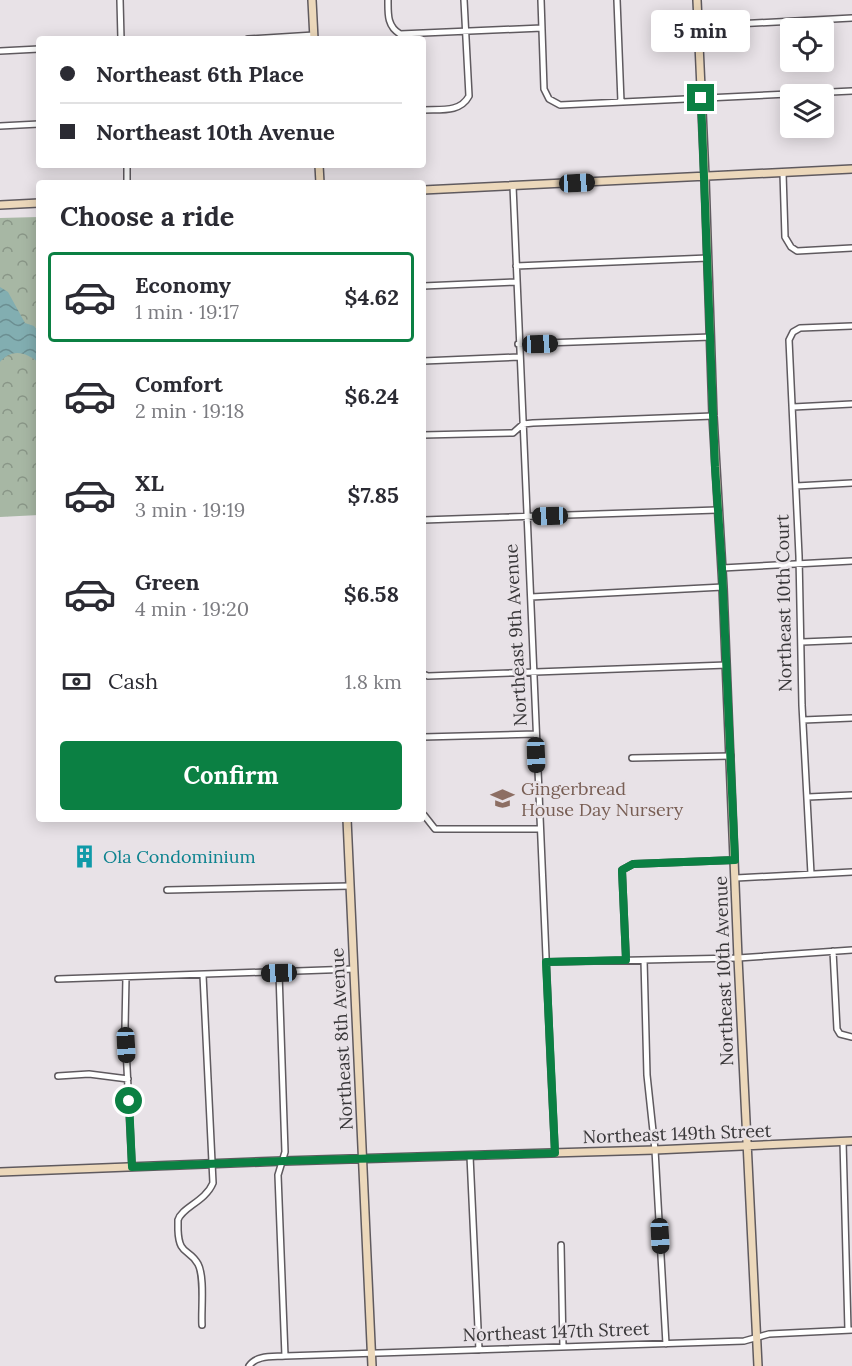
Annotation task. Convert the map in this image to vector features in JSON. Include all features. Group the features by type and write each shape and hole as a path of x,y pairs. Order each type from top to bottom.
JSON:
{"street":[{"path":"120,0 120,36"},
{"path":"312,0 314,36"},
{"path":"388,0 389,20 393,30 400,34 542,28"},
{"path":"426,110 455,109 465,103 469,96 464,0"},
{"path":"541,0 544,88 549,99 560,105 852,91"},
{"path":"617,0 621,102"},
{"name":"Northeast 10th Avenue","path":"697,0 717,510 727,665 738,958 758,1366"},
{"path":"698,26 852,18"},
{"path":"0,51 36,49"},
{"path":"0,126 36,124"},
{"path":"426,190 852,169"},
{"path":"783,173 785,237 790,247 797,251 852,248"},
{"name":"Northeast 9th Avenue","path":"513,186 539,829 555,1153"},
{"path":"0,205 36,203"},
{"path":"516,266 708,258"},
{"path":"426,286 516,282"},
{"name":"Northeast 10th Court","path":"811,874 789,340 793,332 801,328 852,326"},
{"path":"518,344 711,337"},
{"path":"426,362 519,357"},
{"path":"793,407 852,404"},
{"path":"426,435 513,432 523,424 713,416"},
{"path":"796,486 852,483"},
{"path":"426,520 717,510"},
{"path":"722,568 852,561"},
{"path":"531,597 723,588"},
{"path":"802,642 852,640"},
{"path":"426,674 439,676 727,665"},
{"path":"803,720 852,718"},
{"path":"426,737 536,734"},
{"path":"632,758 730,756"},
{"path":"808,797 852,795"},
{"path":"426,818 435,829 539,829"},
{"name":"Northeast 8th Avenue","path":"347,822 372,1366"},
{"path":"626,960 622,870 633,864 735,860"},
{"path":"736,878 852,872"},
{"path":"167,890 350,886"},
{"path":"546,962 738,958 852,950"},
{"path":"833,951 837,1029 840,1034 852,1037"},
{"path":"645,960 647,1075 655,1150 666,1344"},
{"path":"58,979 354,969"},
{"path":"279,973 285,1152 278,1175 285,1356"},
{"path":"202,1325 201,1272 198,1263 182,1250 178,1220 186,1210 208,1193 213,1183 203,975"},
{"path":"126,977 125,1028 132,1167"},
{"path":"58,1076 89,1074 128,1079"},
{"name":"Northeast 149th Street","path":"0,1172 747,1147 852,1141"},
{"path":"843,1142 850,1330"},
{"path":"470,1156 479,1350"},
{"path":"561,1245 563,1347"},
{"name":"Northeast 147th Street","path":"249,1366 253,1360 260,1358 285,1356 744,1341 769,1334 850,1330"}],"green space":[{"path":"36,217 36,515 0,517 0,218"}],"water":[{"path":"0,287 8,292 25,323 36,329 36,361 24,354 14,353 0,362"}],"place":[{"name":"Gingerbread House Day Nursery","path":"503,799"},
{"name":"Ola Condominium","path":"85,857"}],"route":[{"path":"129,1101 132,1167 555,1153 546,962 626,960 622,870 633,864 735,860 722,568 715,467 701,98"}]}
